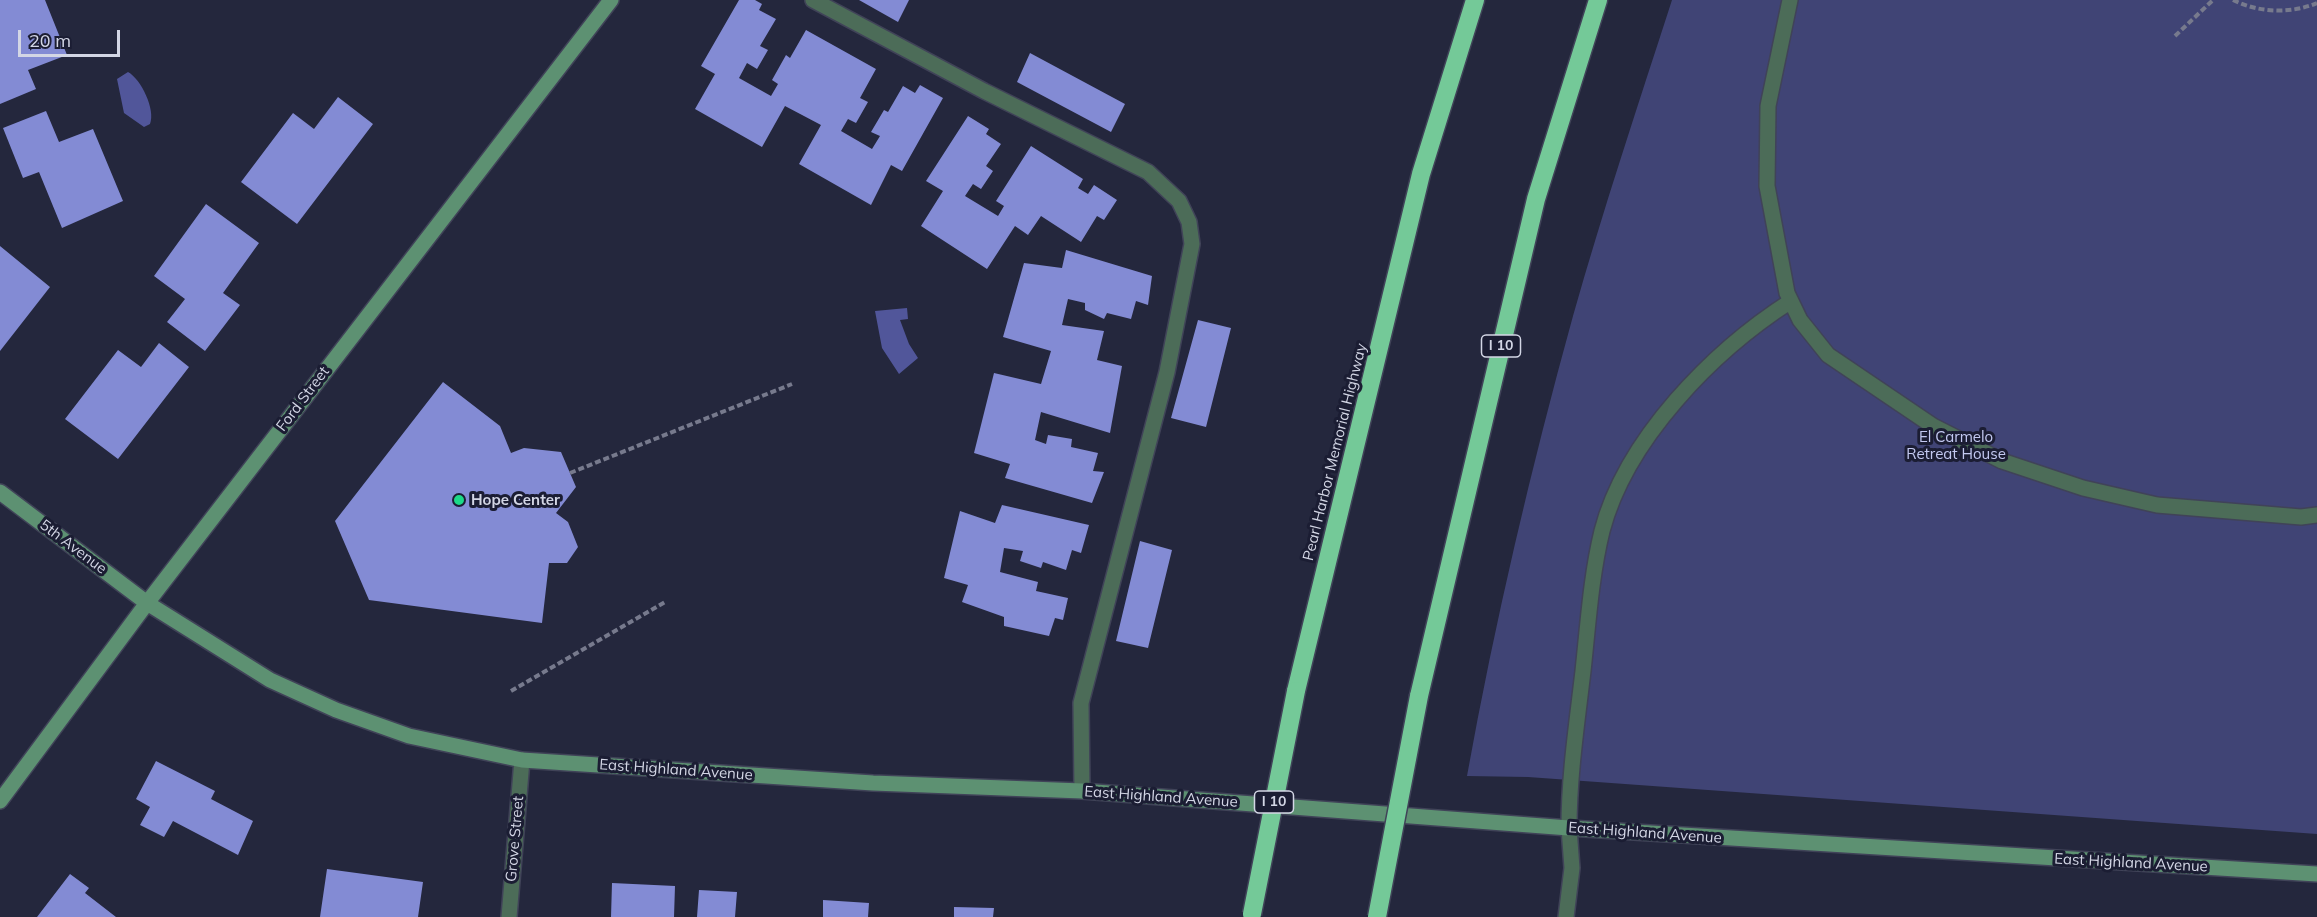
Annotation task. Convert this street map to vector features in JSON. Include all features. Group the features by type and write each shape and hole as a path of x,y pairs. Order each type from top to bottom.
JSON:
{"highway":[{"name":"Pearl Harbor Memorial Highway","path":"1252,916 1296,691 1421,174 1475,0"},
{"name":"I 10","path":"1377,917 1419,696 1536,200 1598,0"}],"main road":[{"name":"Ford Street","path":"0,801 147,603 611,0"},
{"name":"5th Avenue","path":"0,492 147,603"},
{"name":"East Highland Avenue","path":"147,603 270,680 336,710 409,736 522,760 873,783 1082,791 1569,828 2317,874"}],"street":[{"path":"813,0 974,86 1148,172 1179,201 1189,222 1192,244 1167,372 1081,703 1082,791"},
{"path":"1790,0 1768,105 1767,186 1791,301 1800,320 1828,355 1933,426 2002,461 2083,488 2157,505 2301,518 2317,515"},
{"path":"1566,917 1572,868 1569,788 1602,532 1615,494 1658,421 1690,384 1773,313 1791,301"},
{"name":"Grove Street","path":"509,917 522,760"}],"path":[{"path":"2175,36 2213,0"},
{"path":"2233,0 2246,6 2286,11 2300,10 2317,3"},
{"path":"570,473 792,384"},
{"path":"511,691 665,602"}],"green space":[{"name":"El Carmelo Retreat House","path":"1672,0 2317,0 2317,834 1528,777 1467,776 1528,487 1573,316"}],"shaded area":[{"path":"128,72 138,81 149,103 150,124 144,127 124,113 117,79"},
{"path":"907,308 908,319 900,320 909,344 918,358 899,374 882,348 875,311"}],"building":[{"path":"0,0 45,0 67,55 28,70 36,89 0,104"},
{"path":"739,0 755,0 762,4 759,10 776,19 760,46 768,50 757,69 747,63 739,78 771,96 778,84 772,80 786,55 790,58 806,30 876,69 860,98 868,102 856,123 848,119 841,131 872,149 880,136 871,132 884,110 888,112 903,86 915,93 920,85 943,98 902,171 891,165 871,205 799,164 821,125 785,106 762,147 695,109 715,74 701,66"},
{"path":"859,0 909,0 898,22"},
{"path":"1030,53 1125,104 1111,132 1017,82"},
{"path":"338,97 373,124 297,224 241,182 293,113 314,129"},
{"path":"46,111 59,142 93,129 123,201 62,228 39,172 23,178 3,128"},
{"path":"968,116 989,129 986,134 1001,144 986,166 993,171 981,189 973,184 965,196 998,216 1004,206 996,201 1031,146 1083,179 1078,188 1088,194 1094,185 1117,200 1104,220 1097,216 1081,242 1041,216 1028,235 1015,226 987,269 921,226 943,191 926,181"},
{"path":"206,204 259,243 223,293 240,305 205,351 167,322 185,299 154,276"},
{"path":"0,246 50,287 0,351"},
{"path":"1066,250 1152,276 1148,305 1136,301 1131,319 1107,313 1104,319 1085,310 1085,303 1068,299 1062,325 1104,331 1097,360 1122,366 1110,433 1041,412 1035,440 1046,444 1048,435 1072,439 1071,447 1098,453 1093,471 1104,472 1092,503 1005,478 1010,464 974,453 994,373 1041,384 1051,351 1003,337 1024,263 1062,268"},
{"path":"1198,320 1231,328 1206,427 1171,418"},
{"path":"159,343 189,367 118,459 65,419 118,350 141,367"},
{"name":"Hope Center","path":"443,382 500,426 511,453 524,448 561,452 576,487 556,513 568,522 578,547 567,563 549,563 542,623 369,600 335,521"},
{"path":"1002,505 1089,525 1081,553 1072,550 1066,570 1043,562 1041,568 1020,561 1023,551 1004,548 1000,572 1038,582 1036,591 1068,598 1063,620 1055,618 1049,636 1004,626 1004,617 962,602 968,585 944,578 960,511 995,523"},
{"path":"1140,541 1172,550 1148,648 1116,641"},
{"path":"156,761 215,791 211,799 253,821 238,855 173,821 164,837 140,825 150,807 136,799"},
{"path":"327,869 423,882 418,917 320,917"},
{"path":"70,874 89,888 85,893 116,917 37,917"},
{"path":"612,883 675,886 674,917 611,917"},
{"path":"699,890 737,892 735,917 697,917"},
{"path":"823,900 869,903 868,917 823,917"},
{"path":"954,907 994,908 993,917 954,917"}],"place":[{"name":"Hope Center","path":"459,500"}]}
